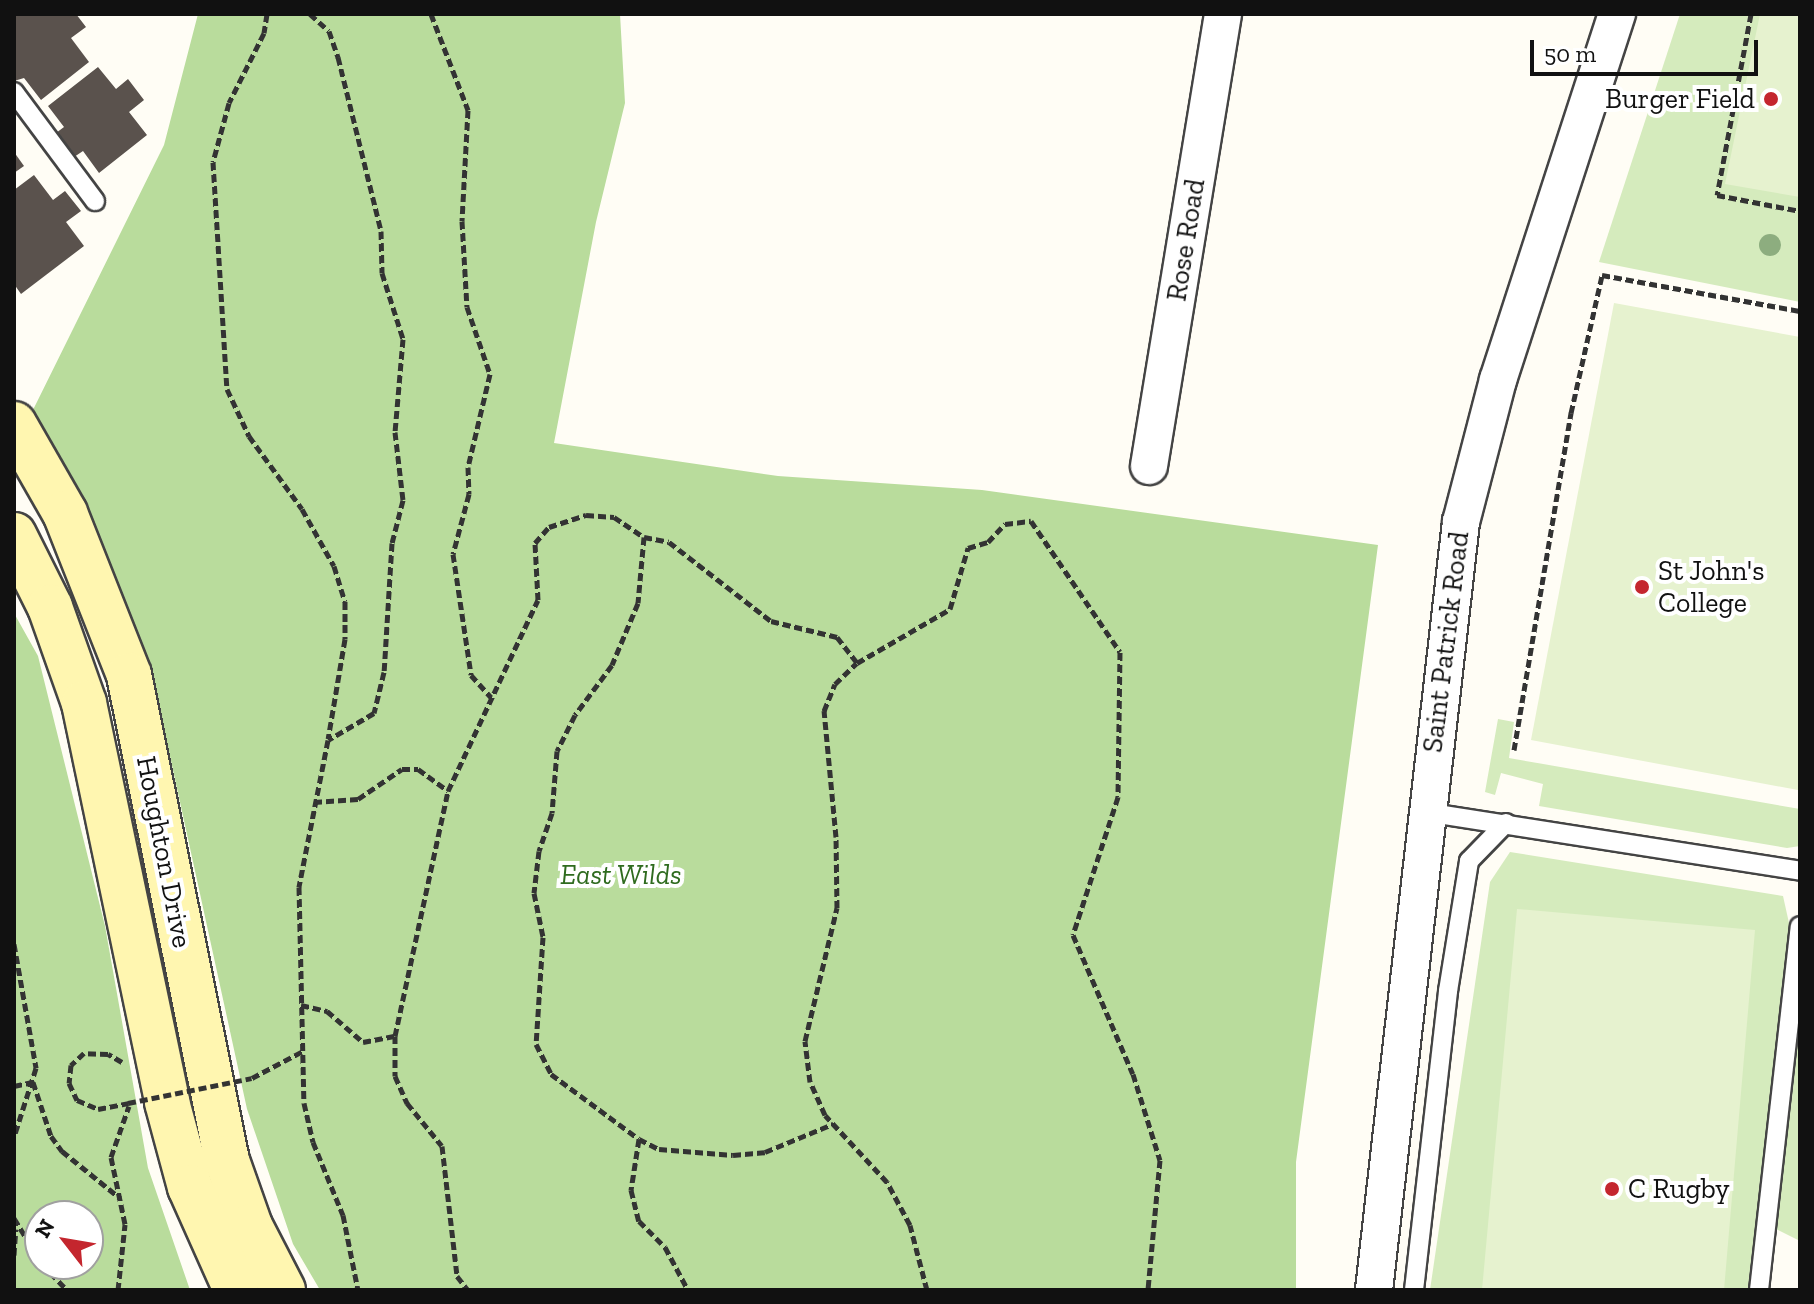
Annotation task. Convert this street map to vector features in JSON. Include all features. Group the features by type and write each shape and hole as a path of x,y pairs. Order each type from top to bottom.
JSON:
{"main road":[{"name":"Houghton Drive","path":"14,424 71,527 129,675 226,1158 250,1226 283,1290"},
{"name":"Houghton Drive","path":"14,535 50,607 84,703 167,1102 190,1187 236,1290"}],"street":[{"name":"Rose Road","path":"1149,466 1223,14"},
{"name":"Saint Patrick Road","path":"1374,1290 1454,562 1472,476 1617,14"}],"lane":[{"path":"14,92 95,201"},
{"path":"1425,812 1800,871"},
{"path":"1414,1290 1469,861 1506,823"},
{"path":"1759,1290 1800,926"}],"path":[{"path":"267,14 264,33 225,113 213,162 227,389 249,436 302,509 334,566 345,601 345,639 299,887 301,1005 304,1103 313,1142 343,1215 358,1290"},
{"path":"310,14 329,31 338,57 381,231 382,273 403,339 395,432 403,500 392,543 384,672 374,713 328,740"},
{"path":"431,14 468,110 464,272 467,307 490,374 453,565 471,675 491,697"},
{"path":"1751,14 1717,195 1800,211"},
{"path":"1514,750 1571,413 1602,275 1800,311"},
{"path":"468,1290 457,1276 442,1146 407,1103 395,1076 395,1036 448,791 538,600 535,543 549,527 586,515 614,517 644,537 669,542 771,621 837,637 857,663"},
{"path":"927,1290 910,1225 887,1182 833,1124 810,1082 805,1041 837,908 836,837 824,711 835,684 857,663 950,609 968,548 988,542 1005,524 1031,521 1120,652 1118,797 1073,935 1133,1074 1160,1160 1148,1290"},
{"path":"644,537 638,603 612,665 575,715 557,751 552,813 539,851 534,893 543,937 536,1044 551,1074 639,1139 659,1149 733,1155 765,1152 833,1124"},
{"path":"314,802 358,799 402,769 418,769 448,791"},
{"path":"14,944 36,1068 14,1137"},
{"path":"301,1005 327,1011 363,1042 395,1036"},
{"path":"130,1075 119,1059 98,1052 84,1053 71,1065 69,1083 77,1100 98,1109 252,1078 303,1051"},
{"path":"14,1086 33,1082"},
{"path":"33,1082 51,1136 62,1151 121,1199"},
{"path":"118,1290 126,1246 121,1199 111,1157 126,1123 129,1095"},
{"path":"639,1139 631,1190 639,1221 665,1247 688,1290"},
{"path":"14,1255 15,1221"}],"green space":[{"name":"East Wilds","path":"198,14 620,14 625,103 596,222 554,443 778,476 982,490 1378,545 1296,1162 1296,1290 320,1290 293,1244 247,1109 159,706 86,519 30,416 164,145"},
{"path":"1680,14 1800,14 1800,302 1599,262"},
{"name":"Burger Field","path":"1760,14 1800,14 1800,197 1725,184"},
{"path":"1614,303 1800,337 1798,790 1531,740"},
{"path":"14,613 38,656 105,926 148,1168 190,1290 14,1290"},
{"path":"1498,719 1514,722 1509,758 1800,809 1800,846 1787,848 1539,806 1543,784 1501,773 1495,795 1485,792"},
{"name":"C Rugby","path":"1510,852 1783,896 1791,932 1751,1290 1430,1290 1490,882"},
{"name":"C Rugby","path":"1517,909 1755,930 1724,1290 1482,1290"},
{"path":"1800,1008 1800,1222 1798,1240 1776,1229"}],"building":[{"path":"14,14 76,14 86,27 71,38 89,62 41,100 24,78 14,81"},
{"path":"98,67 116,89 128,79 144,100 129,112 147,135 99,173 83,151 74,157 56,133 64,127 48,106"},
{"path":"14,152 24,166 14,173"},
{"path":"34,175 53,200 65,191 81,211 66,222 84,246 21,294 14,284 14,190"}],"place":[{"name":"Burger Field","path":"1771,99"},
{"name":"St John's College","path":"1642,587"},
{"name":"C Rugby","path":"1612,1189"}]}
